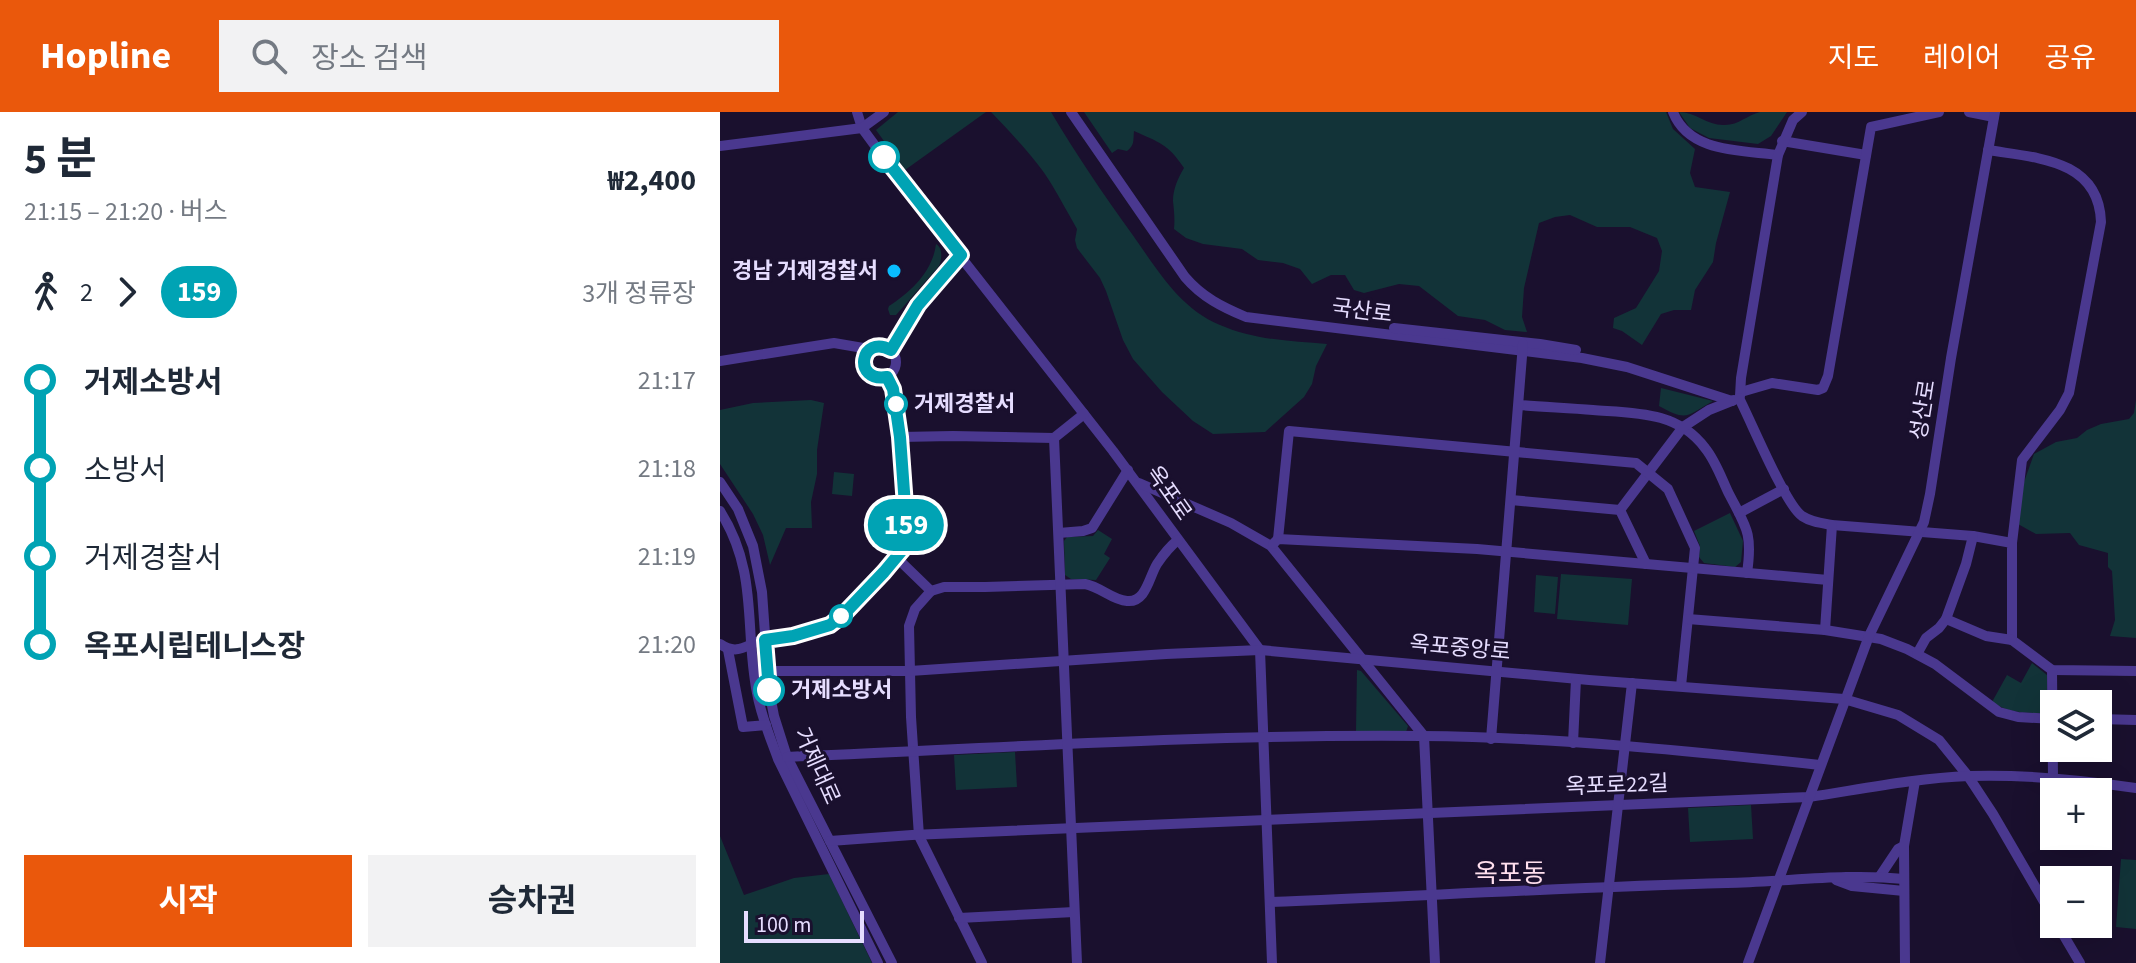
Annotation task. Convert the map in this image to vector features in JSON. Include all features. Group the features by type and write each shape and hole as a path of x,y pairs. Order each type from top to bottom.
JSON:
{"street":[{"name":"옥포로","path":"857,112 862,128 898,177 1138,483 1260,650"},
{"path":"720,146 862,128 884,112"},
{"name":"국산로","path":"1073,112 1185,277 1203,296 1222,307 1246,317 1523,346 1627,367 1737,397"},
{"path":"1673,112 1681,128 1704,144 1778,155"},
{"path":"1802,112 1793,120 1778,155 1737,397 1798,513 1813,522 1973,536 2012,543"},
{"path":"1620,510 1683,427 1709,410 1772,383 1818,390 1823,388 1828,376 1871,127 1939,112"},
{"path":"1969,112 1994,114"},
{"name":"성산로","path":"1748,963 1869,636 1919,533 1930,494 1994,114"},
{"path":"1782,141 1866,155"},
{"path":"1988,150 2051,161 2077,172 2094,192 2101,213 2069,393 2022,460 2012,543 2012,640"},
{"path":"891,350 918,305 961,255"},
{"path":"720,361 834,343 869,349 883,346 891,350 896,359 891,374 877,378 868,373 864,358 869,349"},
{"path":"1491,739 1523,346"},
{"path":"766,725 743,727 724,647 739,650 752,643 830,625 843,615 904,548 907,537 900,437 893,389 887,377"},
{"path":"1519,405 1642,413 1683,427 1706,449 1750,537 1747,573"},
{"path":"900,437 1054,438 1084,414"},
{"path":"1435,963 1424,736 1274,543 1289,431 1636,463 1668,489 1695,548 1681,686"},
{"path":"1054,438 1077,963"},
{"path":"1059,533 1092,528 1128,470"},
{"name":"거제대로","path":"720,482 738,509 753,546 762,592 766,670 774,716 787,757 892,963"},
{"path":"1138,483 1274,543 1507,552 1828,580"},
{"path":"1739,513 1784,489"},
{"path":"1511,500 1620,510"},
{"path":"1620,510 1646,564"},
{"name":"거제대로","path":"720,511 741,555 747,579 757,695 766,725 778,759 878,963"},
{"path":"1825,630 1832,525"},
{"path":"1917,654 1926,638 1946,619 1973,536"},
{"path":"982,963 919,836 910,671 912,615 931,591 944,587 1085,584 1097,586 1113,597 1131,602 1142,596 1155,567 1167,549 1178,540"},
{"path":"897,558 931,591"},
{"path":"1688,619 1869,636 1917,654 1954,677 1999,712 2040,718"},
{"path":"1946,619 1986,636 2012,640 2052,670 2136,671"},
{"path":"1260,650 1272,963"},
{"name":"옥포중앙로","path":"754,671 910,671 1260,650 1576,679 1844,699 1898,715 1928,732 1949,750 1993,814 2040,895"},
{"path":"2052,670 2053,690"},
{"path":"1573,743 1576,679"},
{"path":"1600,963 1632,683"},
{"path":"2112,719 2136,720"},
{"path":"787,757 1262,737 1424,736 1624,745 1820,765"},
{"path":"1968,776 2053,778 2053,762"},
{"name":"옥포로22길","path":"830,841 1809,797 1968,776"},
{"path":"1905,963 1904,846 1915,781"},
{"path":"2112,785 2136,788"},
{"path":"1880,876 1898,849 1904,846"},
{"path":"1270,902 1778,882 1831,877 1904,879"},
{"path":"1831,877 1852,886 1904,891"},
{"path":"959,918 1074,912"},
{"path":"2065,938 2080,963"}],"green space":[{"path":"898,112 986,112 905,170 876,130"},
{"path":"991,112 1051,112 1160,274 1192,309 1205,318 1259,337 1327,344 1304,397 1265,432 1213,434 1193,421 1133,359 1100,278 1077,248 1077,229 1059,196 1032,157"},
{"path":"1084,112 1666,112 1673,129 1695,149 1690,173 1695,187 1730,192 1713,262 1695,290 1691,310 1661,314 1642,345 1613,328 1614,318 1636,308 1659,271 1662,251 1657,238 1630,227 1597,227 1570,215 1539,223 1524,288 1522,317 1527,332 1505,330 1485,320 1458,316 1419,286 1399,284 1364,293 1354,290 1345,275 1331,275 1312,284 1300,269 1258,260 1242,249 1203,244 1186,238 1174,229 1174,192 1184,168 1173,153 1134,131 1130,149 1118,149 1112,153"},
{"path":"1679,112 1723,125 1760,112 1787,112 1771,136 1758,144 1709,138 1690,128"},
{"path":"936,244 941,254 939,266 896,315 890,315 889,306 926,272"},
{"path":"1661,388 1713,401 1687,415 1676,414 1659,406"},
{"path":"811,400 824,403 811,502 812,528 786,528 770,565 763,535 753,514 720,464 720,410 753,403"},
{"path":"2136,400 2136,638 2110,636 2115,620 2108,553 2079,545 2070,533 2036,534 2018,524 2024,482 2034,454 2056,442 2077,438 2101,424 2129,419 2134,413"},
{"path":"834,472 854,474 852,496 832,494"},
{"path":"1730,513 1743,541 1741,562 1735,567 1704,563 1699,557 1700,546 1694,531"},
{"path":"1098,530 1112,539 1104,554 1110,558 1096,580 1071,579 1065,575 1064,541 1067,537 1093,536"},
{"path":"1561,574 1632,579 1628,625 1557,619"},
{"path":"1536,575 1558,577 1555,614 1534,612"},
{"path":"2032,663 2047,675 2047,690 2040,690 2040,713 2011,710 1992,702 2007,675 2021,683"},
{"path":"1357,670 1408,726 1406,732 1356,731"},
{"path":"1015,752 1017,787 956,790 954,755"},
{"path":"1751,805 1753,839 1690,842 1688,808"},
{"path":"720,836 744,895 794,878 829,874 872,963 720,963"},
{"path":"2121,859 2136,860 2136,929 2116,927"}],"bus line":[{"name":"159","path":"769,690 765,640 830,625 897,558 906,541 900,437 893,389 887,377 877,378 868,373 864,358 873,347 883,346 891,350 918,305 961,255 884,157"}],"place":[{"name":"경남 거제경찰서","path":"894,271"},
{"name":"거제경찰서","path":"896,404"},
{"name":"거제소방서","path":"769,690"}],"district":[{"name":"옥포동","path":"1510,873"}]}
